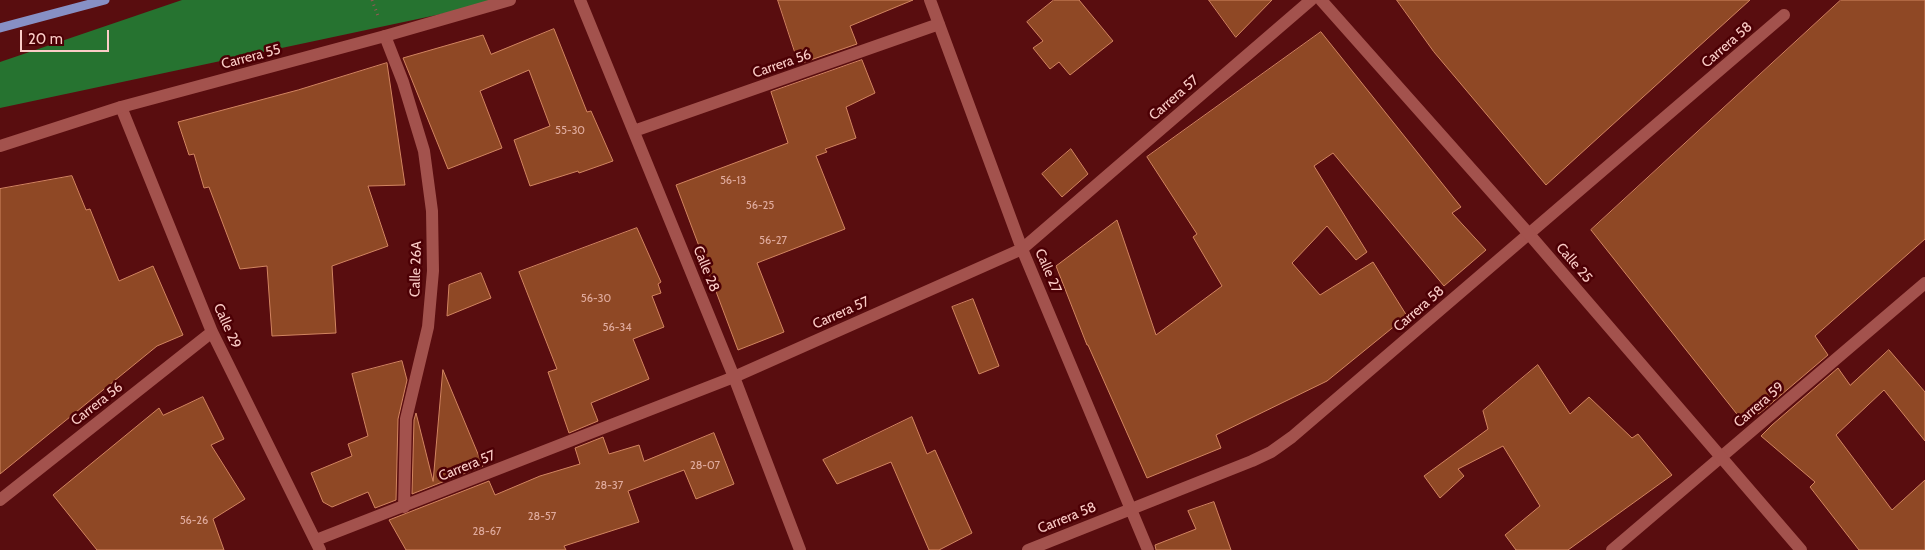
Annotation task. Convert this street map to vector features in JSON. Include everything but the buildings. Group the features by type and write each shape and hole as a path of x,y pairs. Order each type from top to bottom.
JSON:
{"street":[{"name":"Carrera 55","path":"0,146 121,107 385,36 510,0"},
{"name":"Calle 28","path":"580,0 734,377 800,550"},
{"name":"Calle 27","path":"930,0 1022,249 1148,550"},
{"name":"Carrera 57","path":"318,545 404,507 734,377 1022,249 1311,0"},
{"name":"Calle 25","path":"1320,0 1529,234 1801,550"},
{"name":"Carrera 58","path":"1028,550 1252,461 1278,447 1784,15"},
{"name":"Carrera 56","path":"634,131 939,24"},
{"name":"Calle 26A","path":"385,36 403,82 424,151 432,211 433,272 428,327 406,418 404,507"},
{"name":"Calle 29","path":"121,107 212,332 318,545"},
{"name":"Carrera 59","path":"1612,550 1925,283"},
{"name":"Carrera 56","path":"0,500 212,332"}],"green space":[{"path":"182,0 507,0 0,108 0,62"}],"waterway":[{"path":"0,28 105,0"}]}
